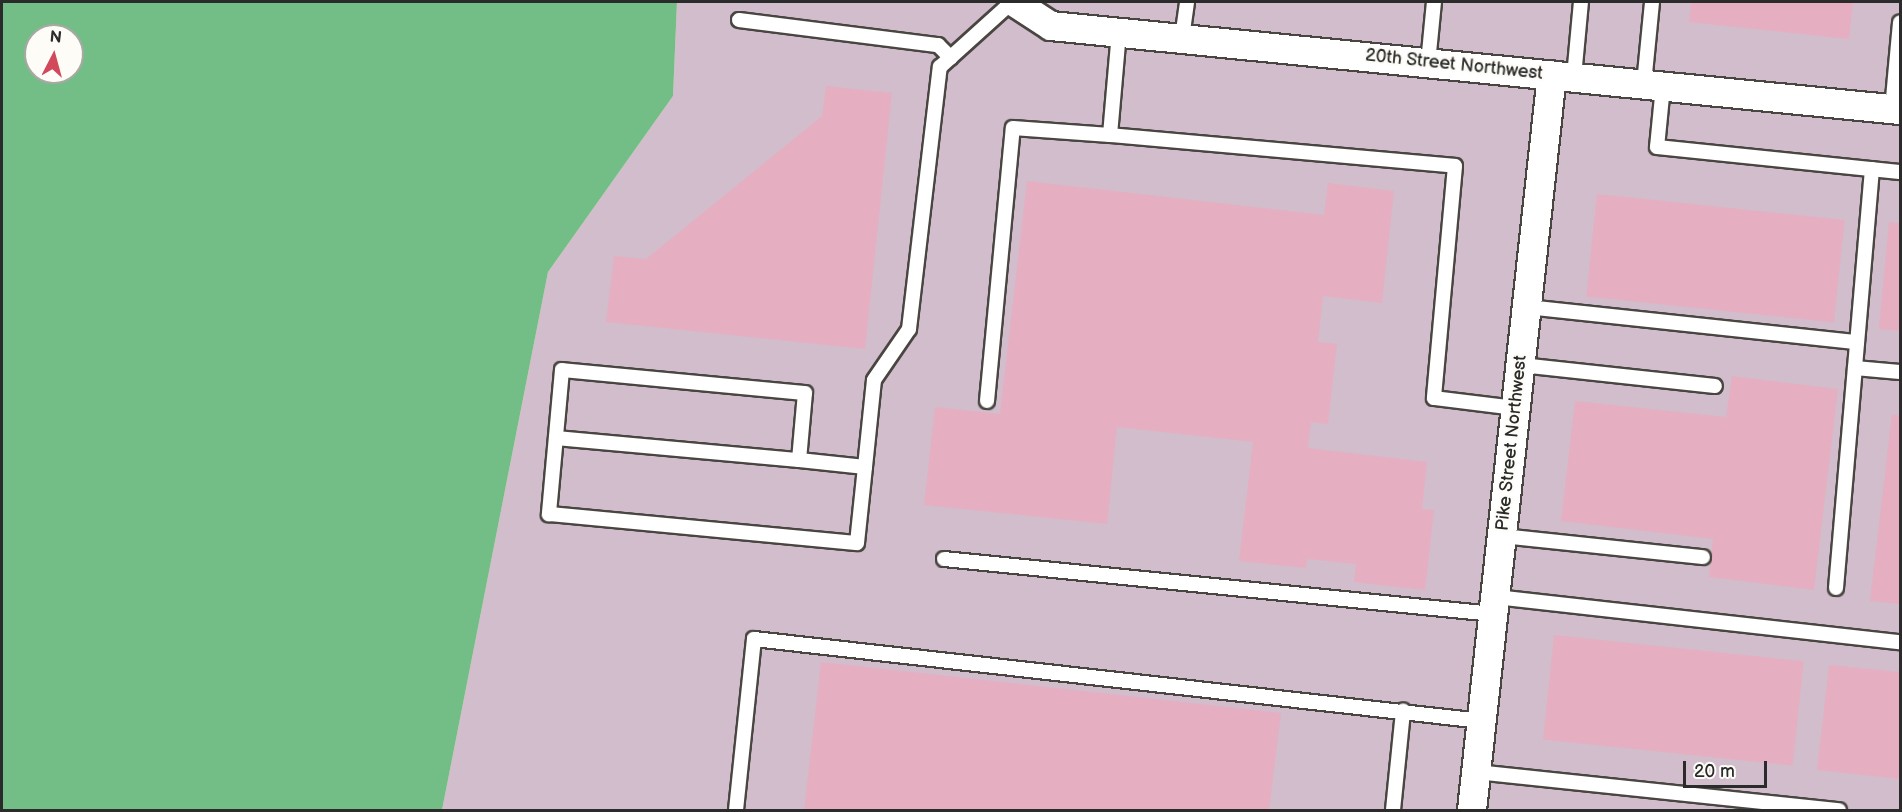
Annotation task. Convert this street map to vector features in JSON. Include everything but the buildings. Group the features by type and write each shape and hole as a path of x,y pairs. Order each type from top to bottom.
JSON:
{"street":[{"name":"20th Street Northwest","path":"1013,2 1051,26 1896,109"},
{"name":"Pike Street Northwest","path":"1472,810 1527,307 1563,76"}],"lane":[{"path":"799,460 805,393 562,370 549,514 857,543 874,380 909,329 940,67 1013,2"},
{"path":"1182,38 1187,2"},
{"path":"1428,63 1434,2"},
{"path":"1563,76 1581,2"},
{"path":"1652,2 1657,147 1900,172"},
{"path":"739,20 938,45 951,57"},
{"path":"1896,109 1900,22"},
{"path":"1110,135 1119,32"},
{"path":"987,402 1013,128 1455,166 1434,398 1516,408"},
{"path":"1836,588 1872,170"},
{"path":"1527,307 1857,342"},
{"path":"1521,365 1715,386"},
{"path":"1855,368 1900,372"},
{"path":"556,438 865,467"},
{"path":"1502,536 1703,557"},
{"path":"944,559 1900,642"},
{"path":"736,810 754,639 1482,721"},
{"path":"1393,810 1403,711"},
{"path":"1476,772 1803,809 1839,810"}],"shaded area":[{"path":"677,2 1900,2 1900,810 442,810 548,272 673,96"}],"green space":[{"path":"2,2 677,2 673,96 548,272 442,810 2,810"}]}
